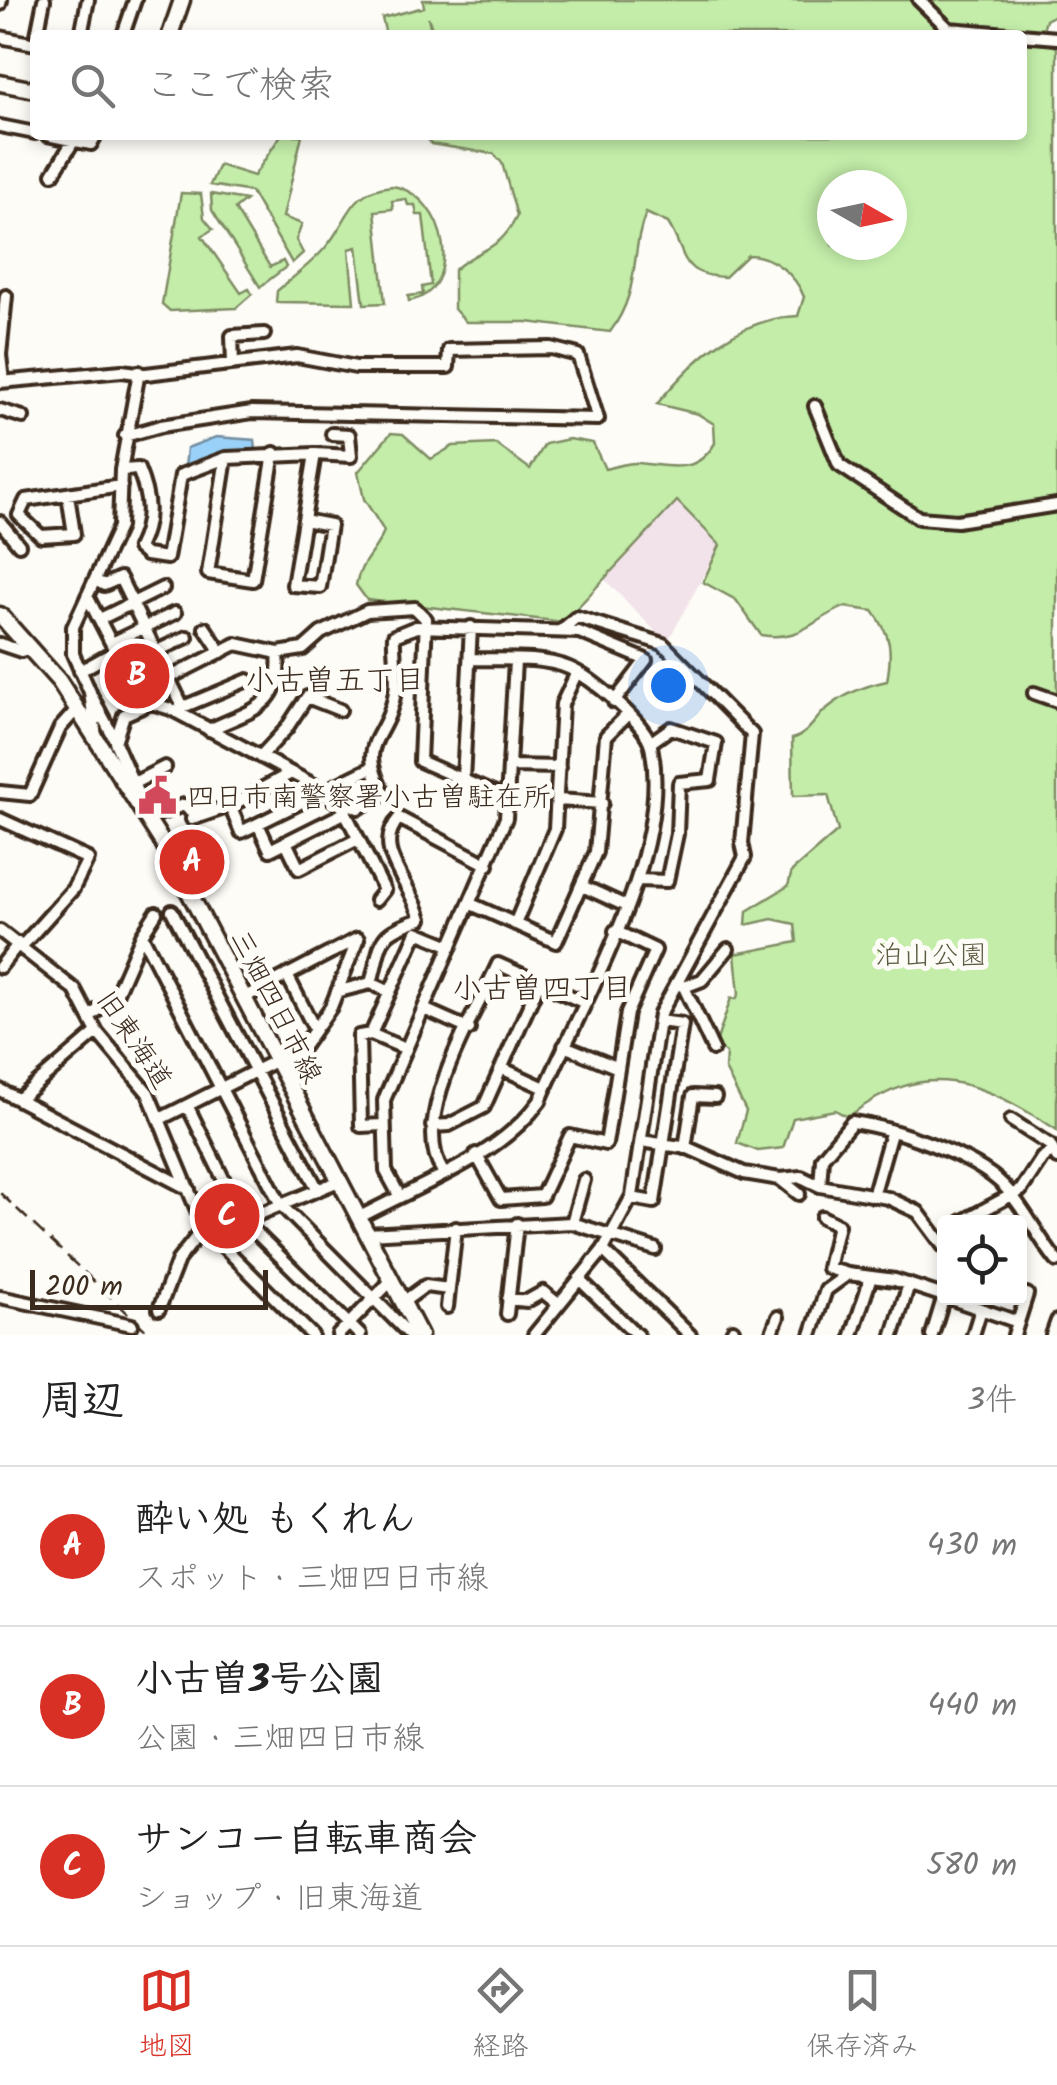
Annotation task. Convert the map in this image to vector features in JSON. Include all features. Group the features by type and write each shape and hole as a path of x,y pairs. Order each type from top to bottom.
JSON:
{"main road":[{"path":"171,30 177,2"},
{"path":"0,83 30,89"},
{"name":"三畑四日市線","path":"0,615 31,648 77,709 146,816 245,996 420,1335"}],"street":[{"path":"39,30 44,0"},
{"path":"82,30 88,0"},
{"path":"124,30 135,0"},
{"path":"918,0 949,28 971,30"},
{"path":"1027,35 1057,38"},
{"path":"0,37 30,43"},
{"path":"0,126 30,131"},
{"path":"53,174 74,140 92,144 94,140"},
{"path":"6,296 0,355 2,381 307,356 356,367 426,368 448,366 449,350 552,348 578,355 598,419 252,412 161,426 126,436"},
{"path":"234,363 232,336 264,334"},
{"path":"138,372 121,470 119,527 72,637 80,671 136,782 146,816 184,805 194,815 212,806"},
{"path":"815,406 839,465 918,518 957,521 1057,505"},
{"path":"0,410 23,417"},
{"path":"121,470 138,469 146,490 149,520 138,548 146,555 167,558 181,475 226,458 274,452 351,456 350,435 332,434"},
{"path":"226,458 208,573 253,580 274,452"},
{"path":"304,520 330,524 320,586 293,585 315,454"},
{"path":"7,534 26,500 121,486"},
{"path":"19,515 41,536 74,534 68,495"},
{"path":"0,522 18,545"},
{"path":"95,580 104,586 120,578 169,677 176,707"},
{"path":"102,618 162,588"},
{"path":"87,596 102,618 123,666"},
{"path":"151,703 155,686 236,644 278,653 302,649 322,633 383,608 415,608 424,613 425,626 420,761 509,800"},
{"path":"80,671 175,613"},
{"path":"560,631 577,617 663,644 707,692 713,692"},
{"path":"115,742 124,715 151,703 176,707 209,730 358,808 384,794 371,768 370,754 396,691 394,636 425,626 579,632 646,660 614,702"},
{"path":"463,780 471,627"},
{"path":"205,628 221,652"},
{"path":"157,651 186,637"},
{"path":"0,644 21,651 31,648"},
{"path":"209,730 269,700 278,683 278,653"},
{"path":"358,1218 510,1135 528,1117 545,1088 647,856 650,743 627,715 577,672 557,665 470,659"},
{"path":"399,1195 386,1171 384,1100 488,864 509,800 515,661"},
{"path":"534,1335 603,1250 631,1198 659,1021 744,857 752,734 691,666"},
{"path":"515,924 549,846 558,800 562,704 577,672"},
{"path":"176,707 248,680"},
{"path":"90,692 96,738"},
{"path":"1034,693 1057,702"},
{"path":"260,756 286,729 307,697 340,710"},
{"path":"0,792 30,795 60,728 77,709"},
{"path":"471,904 556,942 596,852 606,736 627,715"},
{"path":"638,880 667,881 676,834 679,783 710,780 716,743 671,728 650,743"},
{"path":"510,766 559,767"},
{"path":"136,782 165,767"},
{"path":"230,806 240,832 371,768"},
{"path":"192,819 230,806 290,772"},
{"path":"324,791 346,812 384,890 376,900"},
{"path":"558,800 602,803"},
{"path":"258,824 270,850 346,812"},
{"path":"370,983 384,936 390,930 421,920 387,848 388,831 399,818 488,864"},
{"path":"0,819 88,860 73,890 0,967"},
{"path":"286,842 299,869 358,839"},
{"path":"582,886 626,906"},
{"path":"172,911 318,1190"},
{"path":"89,1017 115,997 142,934 156,912"},
{"name":"旧東海道","path":"0,930 75,990 97,1032 137,1076 160,1119 207,1230 312,1335"},
{"path":"476,1154 501,1199 542,1196 570,1136 606,1144 627,1013 654,950 615,931"},
{"path":"371,1034 417,932 451,946"},
{"path":"142,934 281,1205 410,1335"},
{"path":"160,1119 302,1047 339,991 358,939 245,996"},
{"path":"681,985 702,980 728,949"},
{"path":"443,1172 434,1158 431,1114 498,964 583,1002"},
{"path":"287,975 313,1026"},
{"path":"432,1126 449,1125 484,1106 539,982"},
{"path":"339,991 370,983 390,992"},
{"path":"681,985 713,1049"},
{"path":"424,1009 469,1030"},
{"path":"631,1198 654,1202 664,1144 682,1024 659,1021"},
{"path":"19,1099 97,1032"},
{"path":"382,1125 361,1126 358,1036 371,1034 406,1050"},
{"path":"564,1046 616,1067"},
{"path":"501,1068 545,1088"},
{"path":"0,1090 163,1179 189,1189"},
{"path":"685,1148 693,1096 715,1097"},
{"path":"188,1107 244,1221 360,1335"},
{"path":"977,1215 1012,1196 1055,1154 1011,1120"},
{"path":"820,1186 822,1158 852,1122 952,1153 1002,1183 1057,1262"},
{"path":"873,1196 891,1134"},
{"path":"641,1141 685,1148 744,1173 780,1179 794,1176 820,1186 873,1196 918,1212 937,1231"},
{"path":"780,1179 800,1194"},
{"path":"572,1223 584,1180"},
{"path":"159,1309 178,1260 207,1230 244,1221 340,1181"},
{"path":"822,1218 836,1222 838,1229 828,1268 910,1284 937,1294"},
{"path":"367,1234 572,1223 656,1249"},
{"path":"507,1314 517,1224"},
{"path":"447,1307 456,1228"},
{"path":"603,1250 690,1335"},
{"path":"811,1335 826,1290 848,1274"},
{"path":"579,1278 637,1335"},
{"path":"852,1335 871,1278"},
{"path":"338,1335 391,1281"},
{"path":"893,1335 910,1284"},
{"path":"403,1302 425,1286 449,1289"},
{"path":"508,1299 527,1301 543,1292 558,1304"},
{"path":"0,1298 132,1326"},
{"path":"932,1335 943,1305"},
{"path":"973,1335 974,1305"},
{"path":"976,1305 1018,1322"},
{"path":"1014,1335 1023,1305"},
{"path":"771,1335 778,1317"},
{"path":"1052,1335 1057,1320"}],"shaded area":[{"path":"677,501 720,545 667,643 604,579"}],"green space":[{"name":"泊山公園","path":"423,0 1057,0 1057,14 1046,20 1040,41 1057,47 1057,1130 978,1088 929,1081 903,1086 848,1117 835,1110 793,1118 783,1148 758,1151 737,1143 746,1111 725,1069 726,1054 716,1043 731,998 736,999 739,994 735,954 797,942 795,924 772,919 746,925 747,911 788,886 792,871 838,831 828,795 793,796 792,739 845,696 887,681 889,644 873,611 844,607 796,633 761,635 736,600 703,582 720,545 677,501 564,622 367,600 356,585 384,531 364,499 358,472 391,433 403,434 431,459 453,446 496,444 530,469 545,444 569,439 593,443 605,469 633,463 690,465 715,443 714,424 698,414 657,404 686,371 718,344 755,325 798,316 804,297 795,281 766,258 748,255 725,277 699,272 686,261 668,223 646,213 627,301 610,332 527,322 466,322 454,309 454,270 503,237 517,216 502,163 494,154 431,144 429,140 1027,140 1027,30 432,30 428,17 431,30 385,30 382,18 424,7"},
{"path":"278,140 301,140 283,217 302,224 296,240 303,253 292,263 251,192 210,185 219,165 254,176"},
{"path":"392,186 411,193 426,206 437,224 443,263 438,280 426,294 409,301 408,296 423,294 422,287 431,285 423,215 417,215 415,205 408,205 406,199 392,201 393,209 375,211 385,303 364,304 357,247 349,249 354,303 276,302 277,291 325,248 358,200 366,193"},
{"path":"181,193 201,194 204,218 213,229 202,236 241,293 249,289 252,294 236,308 170,311 162,304"},
{"path":"211,194 246,200 235,209 270,267 283,261 286,267 260,287 212,210"}],"water":[{"path":"216,437 255,440 256,451 225,454 185,468 187,448"}],"railway":[{"path":"0,1193 151,1335"}],"place":[{"name":"小古曽3号公園","path":"137,676"},
{"name":"四日市南警察署小古曽駐在所","path":"157,796"},
{"name":"酔い処 もくれん","path":"192,862"},
{"name":"サンコー自転車商会","path":"227,1216"}],"district":[{"name":"小古曽五丁目","path":"335,680"},
{"name":"小古曽四丁目","path":"542,988"}]}
